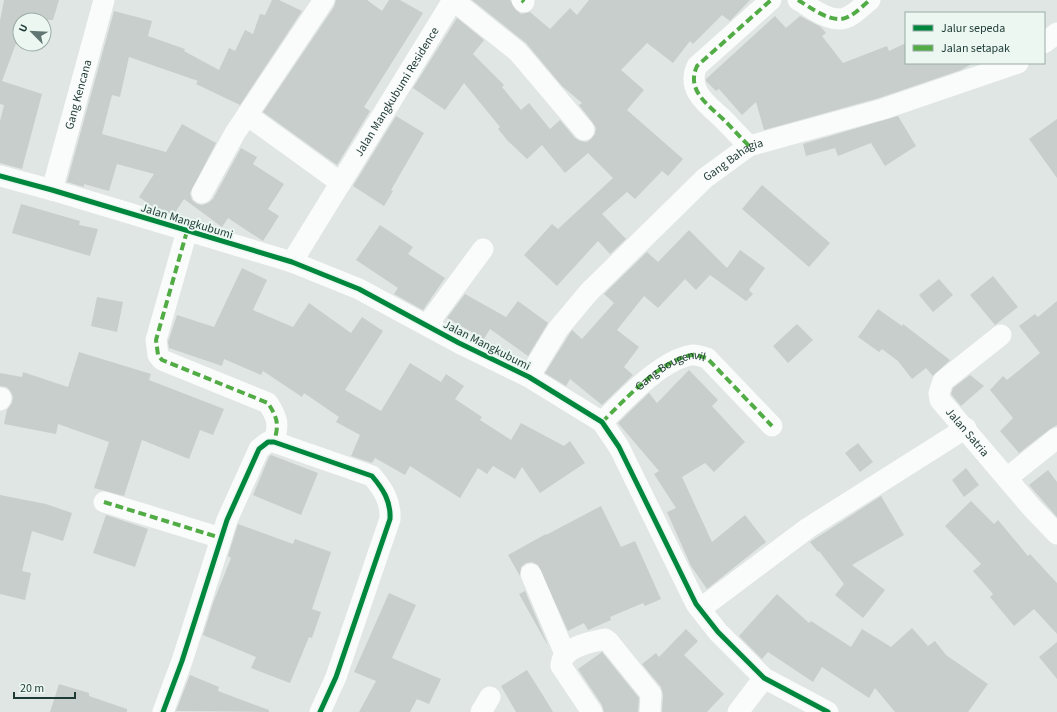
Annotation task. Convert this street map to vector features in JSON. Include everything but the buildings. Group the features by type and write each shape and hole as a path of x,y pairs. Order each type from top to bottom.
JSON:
{"street":[{"name":"Gang Kencana","path":"52,190 104,0"},
{"path":"202,193 235,133 324,0"},
{"name":"Jalan Mangkubumi Residence","path":"292,262 453,0 518,52 584,130"},
{"path":"749,146 704,102 696,92 693,79 697,66 771,0"},
{"path":"798,0 826,16 841,19 853,14 870,0"},
{"path":"1045,42 1057,33"},
{"name":"Gang Bahagia","path":"529,377 558,329 589,292 706,178 749,146 883,109 1015,64"},
{"path":"247,116 341,183"},
{"name":"Jalan Mangkubumi","path":"0,176 52,190 292,262 359,289 529,377 602,422 619,447 696,604 718,632 764,678 828,712"},
{"path":"187,231 156,340 158,355 162,360 268,403 277,416 278,430 274,442"},
{"path":"427,325 483,249"},
{"name":"Jalan Satria","path":"1001,335 943,381 940,400 1057,534"},
{"name":"Gang Bougenvil","path":"602,422 644,381 679,359 693,355 707,358 772,426"},
{"path":"700,609 808,528 966,428"},
{"path":"1007,478 1057,438"},
{"path":"163,712 182,661 221,538 259,449 268,442 274,442 372,476 383,488 390,509 390,519 336,677 320,712"},
{"path":"104,502 221,538"},
{"path":"531,574 565,654"},
{"path":"592,712 561,666 561,661 565,654 586,644 605,639 608,640 651,694 650,712"},
{"path":"738,712 764,678"}],"marked path":[{"path":"749,146 700,96 696,89 694,75 697,66 771,0"},
{"path":"798,0 824,15 835,19 845,18 853,14 870,0"},
{"path":"187,231 156,340 158,355 162,360 268,403 277,422 277,431 274,442"},
{"path":"602,422 643,382 655,373 680,358 697,355 707,358 772,426"},
{"path":"104,502 221,538"}],"cycle path":[{"path":"0,176 52,190 292,262 359,289 459,343 529,377 602,422 619,447 696,604 718,632 764,678 828,712"},
{"path":"163,712 182,661 227,520 259,449 268,442 274,442 372,476 380,486 388,501 390,519 336,677 320,712"}]}
